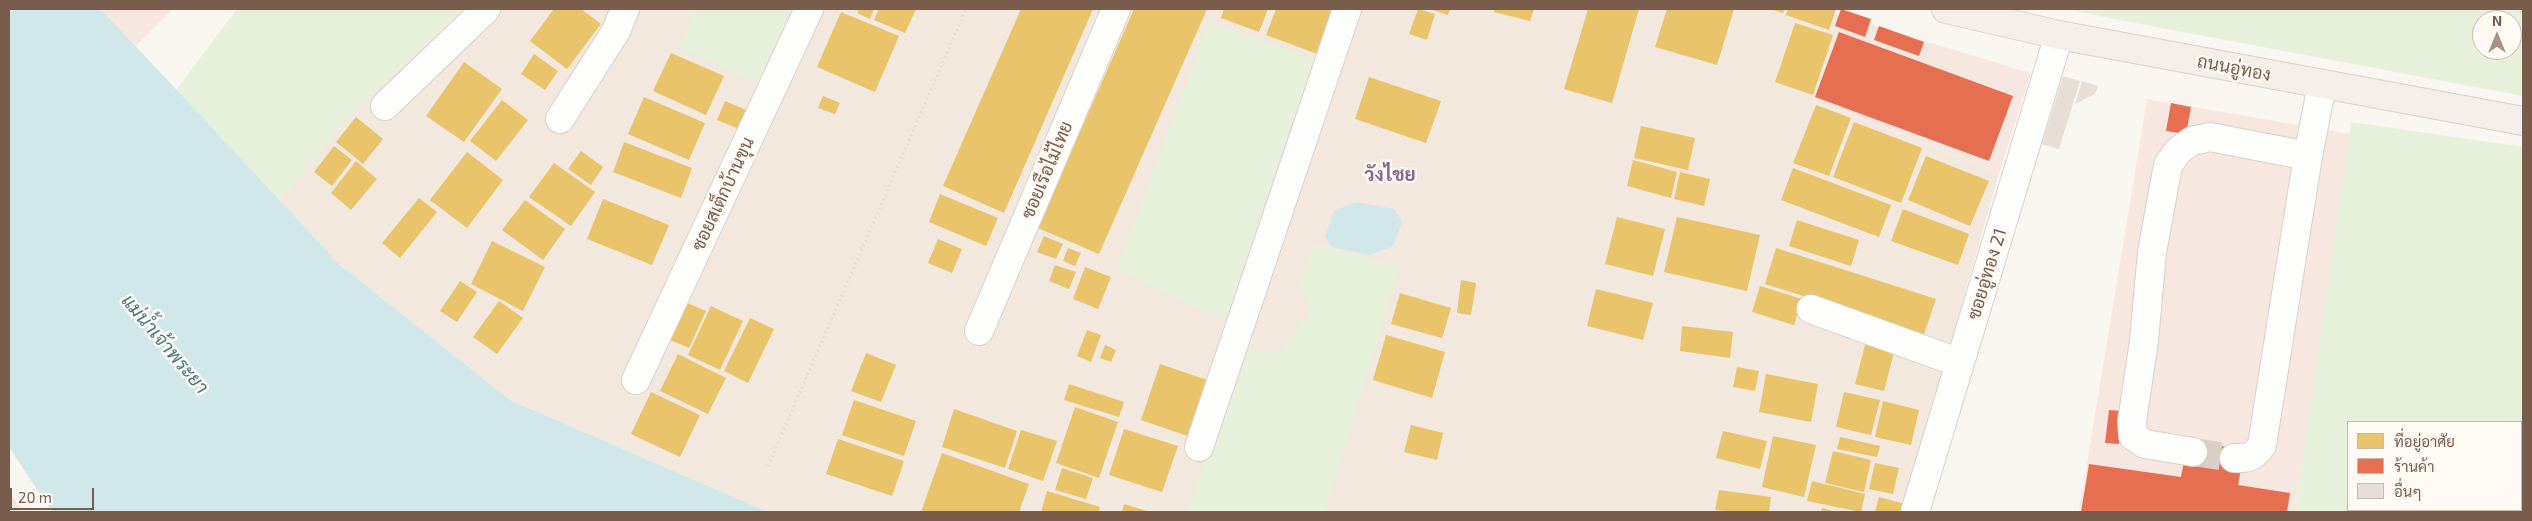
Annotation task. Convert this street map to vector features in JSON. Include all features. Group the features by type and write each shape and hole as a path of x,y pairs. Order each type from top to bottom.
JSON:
{"main road":[{"name":"ถนนอู่ทอง","path":"1946,9 2059,35 2523,121"}],"street":[{"path":"385,106 486,9"},
{"path":"560,120 616,31 625,9"},
{"name":"ซอยสเต็กบ้านขุน","path":"636,380 809,9"},
{"name":"ซอยเรือไม้ไทย","path":"979,331 1116,9"},
{"path":"1199,447 1347,9"},
{"name":"ซอยอู่ทอง 21","path":"1915,512 2059,35"},
{"path":"2234,458 2244,459 2254,456 2262,445 2308,156 2322,85"},
{"path":"2193,452 2145,444 2133,436 2132,421 2144,341 2152,252 2168,165 2178,151 2192,141 2210,137 2308,156"},
{"path":"1811,309 1960,363"}],"path":[{"path":"768,466 966,9"}],"shaded area":[{"path":"101,9 173,9 136,46"},
{"path":"464,9 1820,9 1842,16 1812,101 1999,173 1903,512 768,512 510,400 340,265 279,200 359,106"},
{"path":"1842,16 2031,73 1999,173 1812,101"},
{"path":"2147,99 2350,134 2295,512 2079,512"},
{"path":"9,491 23,512 9,512"}],"green space":[{"path":"237,9 464,9 359,106 279,200 176,90"},
{"path":"697,9 805,9 768,90 678,47"},
{"path":"2067,9 2523,9 2523,96 2114,19"},
{"path":"1209,21 1323,62 1230,323 1116,269"},
{"path":"2351,122 2523,147 2523,512 2295,512"},
{"path":"1314,244 1400,266 1325,512 1186,512 1249,350 1281,352 1311,309 1298,286"}],"water":[{"name":"แม่น้ำเจ้าพระยา","path":"9,9 101,9 340,265 510,400 768,512 52,512 9,447"},
{"path":"1356,202 1394,209 1402,222 1393,246 1370,255 1331,247 1325,237 1334,211"}],"building: ที่อยู่อาศัย":[{"path":"554,9 581,9 601,24 567,69 530,41"},
{"path":"859,9 874,9 870,19 857,13"},
{"path":"879,9 916,9 905,33 874,20"},
{"path":"1021,9 1093,9 1004,213 943,186"},
{"path":"1134,9 1207,9 1099,254 1038,228"},
{"path":"1224,9 1268,9 1259,32 1221,18"},
{"path":"1276,9 1337,9 1320,55 1266,35"},
{"path":"1418,9 1435,14 1427,40 1409,34"},
{"path":"1430,9 1450,9 1448,15"},
{"path":"1495,9 1534,9 1530,21 1494,12"},
{"path":"1588,9 1639,9 1612,103 1564,89"},
{"path":"1667,9 1734,9 1717,65 1655,47"},
{"path":"1770,9 1785,9 1783,13"},
{"path":"1788,9 1836,9 1829,30 1786,15"},
{"path":"841,12 899,36 875,92 817,67"},
{"path":"1795,23 1833,35 1813,95 1775,82"},
{"path":"671,53 724,76 706,115 653,91"},
{"path":"534,54 558,71 545,90 521,74"},
{"path":"464,62 502,89 464,142 426,116"},
{"path":"1369,77 1441,101 1426,143 1355,119"},
{"path":"823,96 840,103 835,114 818,108"},
{"path":"644,97 705,123 689,160 628,134"},
{"path":"502,100 528,120 496,161 470,141"},
{"path":"725,101 751,112 744,131 717,120"},
{"path":"1816,105 1851,118 1829,176 1793,163"},
{"path":"356,117 383,139 363,164 336,142"},
{"path":"1854,122 1922,148 1901,203 1833,177"},
{"path":"1641,126 1695,138 1688,170 1634,158"},
{"path":"624,142 692,168 681,198 613,172"},
{"path":"334,146 352,160 332,186 314,172"},
{"path":"581,151 603,167 591,185 568,169"},
{"path":"467,152 503,180 467,228 430,200"},
{"path":"1926,156 1989,181 1970,226 1908,200"},
{"path":"1633,160 1677,172 1671,198 1627,186"},
{"path":"356,161 377,179 351,210 331,193"},
{"path":"554,163 595,192 571,226 529,197"},
{"path":"1793,168 1891,205 1879,237 1781,200"},
{"path":"1680,172 1710,179 1704,206 1674,199"},
{"path":"940,194 998,218 986,246 929,222"},
{"path":"419,198 437,212 400,258 382,243"},
{"path":"603,199 669,225 652,265 587,239"},
{"path":"525,200 565,229 543,260 502,230"},
{"path":"1903,209 1969,234 1958,265 1891,241"},
{"path":"1617,217 1665,229 1653,276 1605,264"},
{"path":"1677,217 1760,235 1747,291 1664,272"},
{"path":"1797,220 1859,240 1851,266 1789,246"},
{"path":"1044,236 1063,244 1056,259 1037,252"},
{"path":"938,239 962,249 952,273 928,263"},
{"path":"492,241 545,267 523,311 471,284"},
{"path":"1068,248 1081,253 1075,266 1063,261"},
{"path":"1776,248 1936,299 1924,334 1765,284"},
{"path":"1055,265 1076,272 1069,289 1049,281"},
{"path":"1085,267 1111,277 1098,309 1073,299"},
{"path":"1461,280 1476,283 1471,315 1457,313"},
{"path":"460,281 477,292 457,322 440,311"},
{"path":"1760,286 1802,299 1794,325 1752,312"},
{"path":"1596,289 1653,303 1643,340 1587,326"},
{"path":"1400,293 1451,308 1442,338 1391,324"},
{"path":"499,301 523,318 497,354 473,337"},
{"path":"685,302 706,311 689,348 668,339"},
{"path":"711,306 743,321 720,370 688,355"},
{"path":"750,318 774,329 748,383 724,371"},
{"path":"1682,326 1733,332 1730,358 1680,351"},
{"path":"1087,330 1101,335 1091,362 1077,356"},
{"path":"1386,335 1445,352 1432,398 1373,380"},
{"path":"1105,345 1116,350 1111,362 1100,358"},
{"path":"1865,345 1894,352 1884,391 1855,384"},
{"path":"866,353 896,365 881,402 851,391"},
{"path":"678,354 726,378 708,414 660,391"},
{"path":"1160,364 1207,380 1188,436 1141,420"},
{"path":"1737,367 1759,371 1755,391 1733,387"},
{"path":"1766,374 1818,384 1811,422 1759,412"},
{"path":"1069,384 1124,402 1119,417 1064,400"},
{"path":"651,392 700,415 680,457 631,434"},
{"path":"1844,392 1880,400 1871,435 1836,427"},
{"path":"854,400 916,421 904,456 842,435"},
{"path":"1883,401 1919,410 1911,445 1875,437"},
{"path":"1075,407 1118,422 1099,478 1056,463"},
{"path":"954,409 1017,431 1005,468 942,447"},
{"path":"1411,425 1443,433 1437,460 1404,452"},
{"path":"1124,429 1178,446 1162,492 1109,475"},
{"path":"1021,430 1057,441 1043,481 1008,469"},
{"path":"1723,431 1767,441 1760,469 1716,458"},
{"path":"1773,436 1816,445 1804,497 1762,487"},
{"path":"1840,437 1880,446 1877,457 1837,449"},
{"path":"838,439 904,461 892,496 826,474"},
{"path":"1833,451 1871,460 1864,492 1825,483"},
{"path":"942,453 1029,484 1019,512 921,512"},
{"path":"1875,463 1899,468 1893,494 1869,489"},
{"path":"1062,468 1093,478 1086,499 1055,490"},
{"path":"1812,481 1865,494 1861,512 1807,501"},
{"path":"1719,490 1771,497 1769,512 1715,510"},
{"path":"1047,491 1100,507 1099,512 1041,512"},
{"path":"1879,497 1905,504 1903,512 1875,512"},
{"path":"1124,504 1150,512 1122,512"},
{"path":"1822,508 1836,512 1821,512"}],"building: ร้านค้า":[{"path":"1841,9 1871,19 1865,37 1835,26"},
{"path":"1879,26 1924,42 1919,56 1874,40"},
{"path":"1839,32 2013,96 1989,161 1815,97"},
{"path":"2171,103 2191,107 2186,134 2166,131"},
{"path":"2109,410 2124,411 2119,444 2105,443"},
{"path":"2194,442 2235,448 2241,469 2238,485 2290,493 2287,512 2081,512 2089,464 2181,477 2184,461"}],"building: อื่นๆ":[{"path":"2063,76 2080,81 2059,149 2042,144"},
{"path":"2082,81 2098,86 2095,94 2075,104"}],"tunnel":[{"path":"2193,452 2234,458"}],"district":[{"name":"วังไชย","path":"1390,175"}]}
